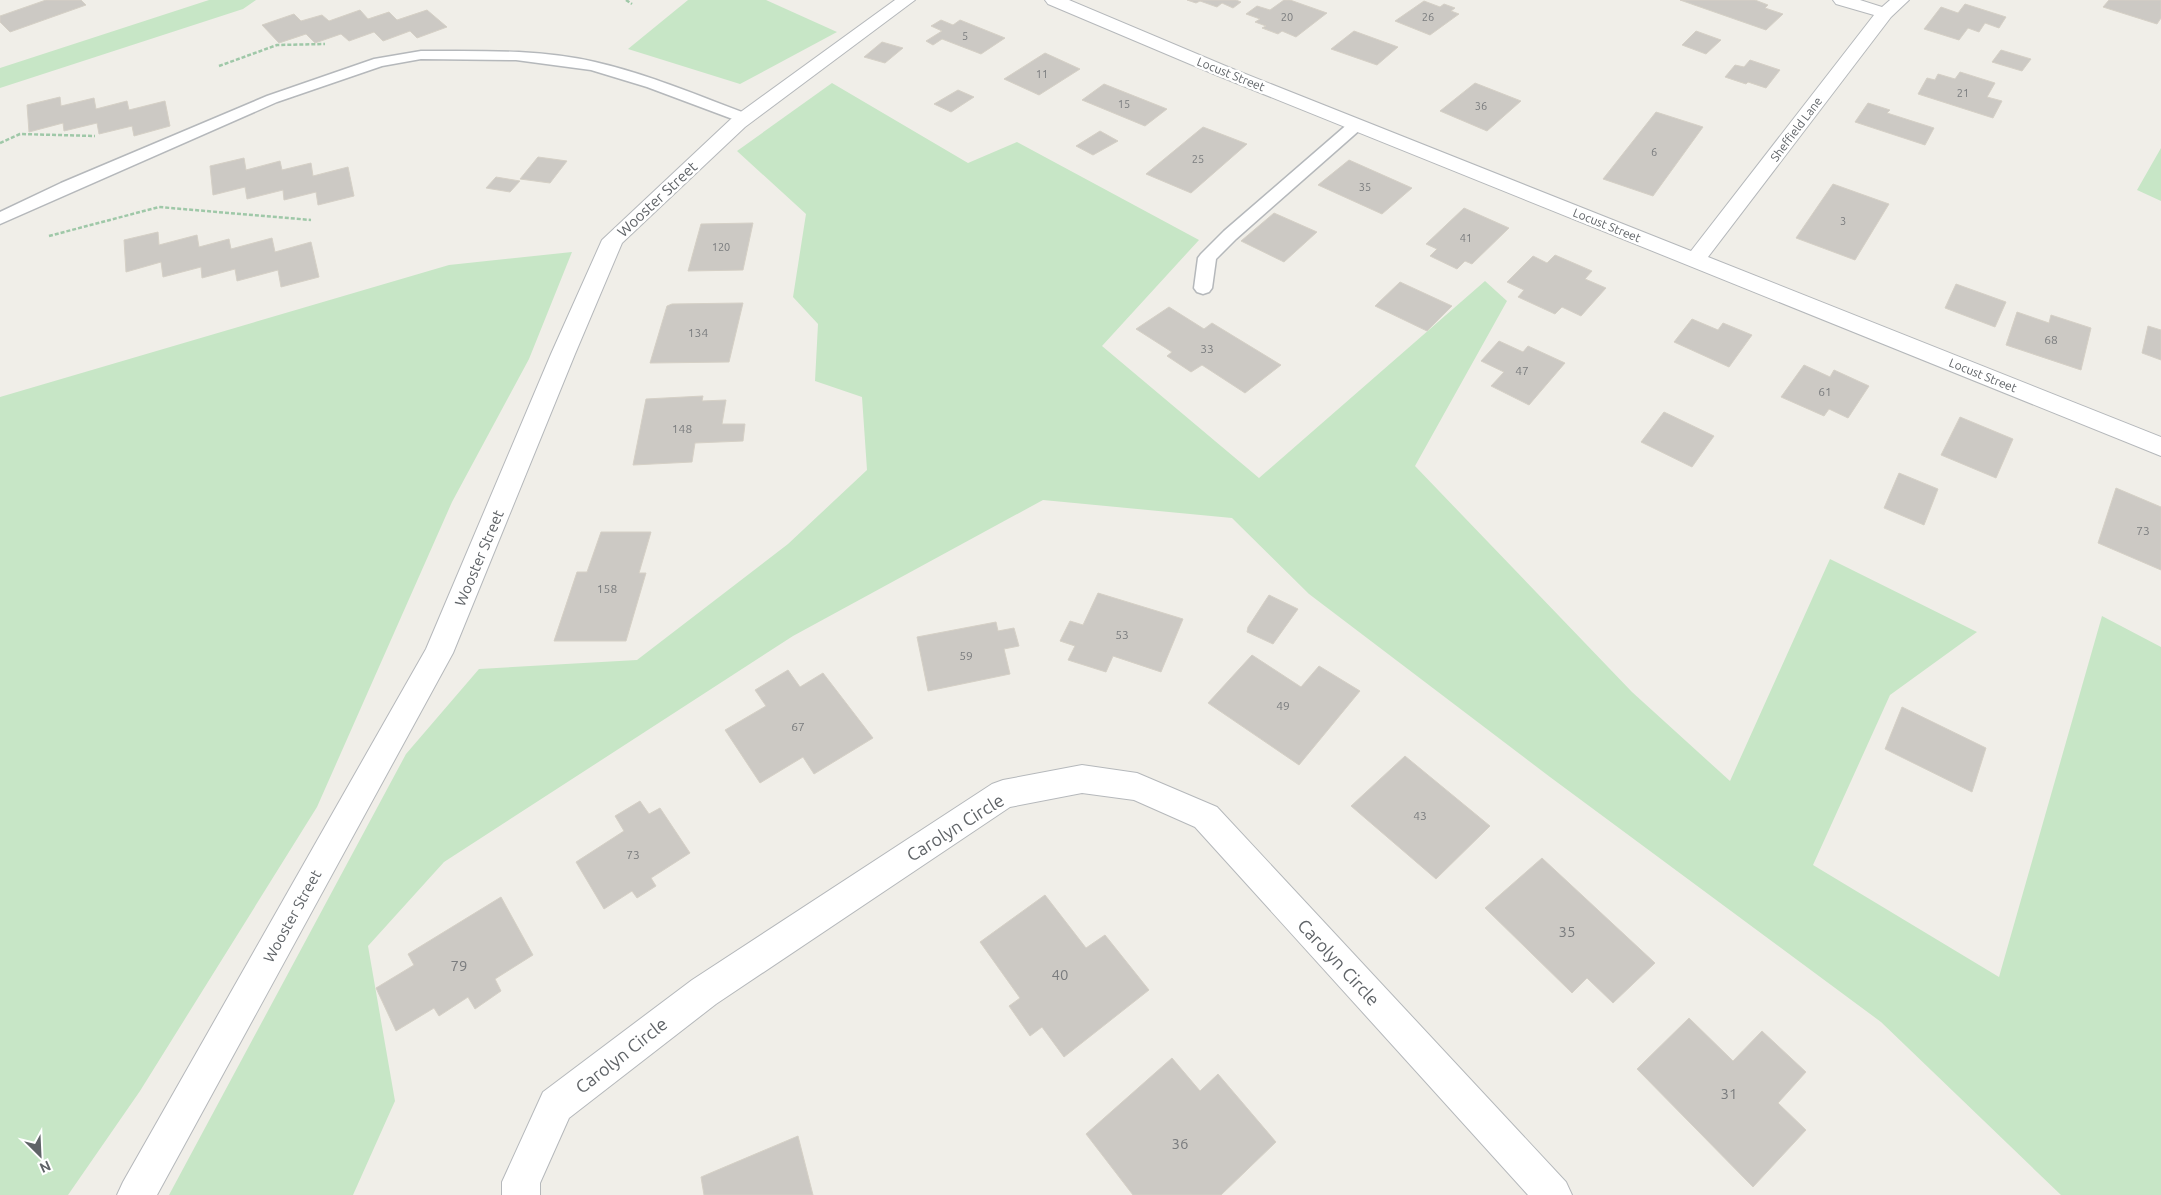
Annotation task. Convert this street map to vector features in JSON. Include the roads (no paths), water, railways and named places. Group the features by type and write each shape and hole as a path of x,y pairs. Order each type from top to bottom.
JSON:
{"street":[{"name":"Wooster Street","path":"136,1195 440,653 563,354 613,240 744,118 906,0"},
{"name":"Locust Street","path":"1054,0 1222,71 2161,447"},
{"path":"1842,0 1885,13"},
{"name":"Sheffield Lane","path":"1696,260 1885,13 1900,0"},
{"name":"Carolyn Circle","path":"521,1189 556,1105 704,992 1003,794 1082,779 1137,787 1206,817 1553,1195"}],"lane":[{"path":"0,219 67,187 272,99 379,62 425,54 516,56 593,66 652,84 744,118"},
{"path":"1203,288 1207,258 1230,235 1356,125"}]}
